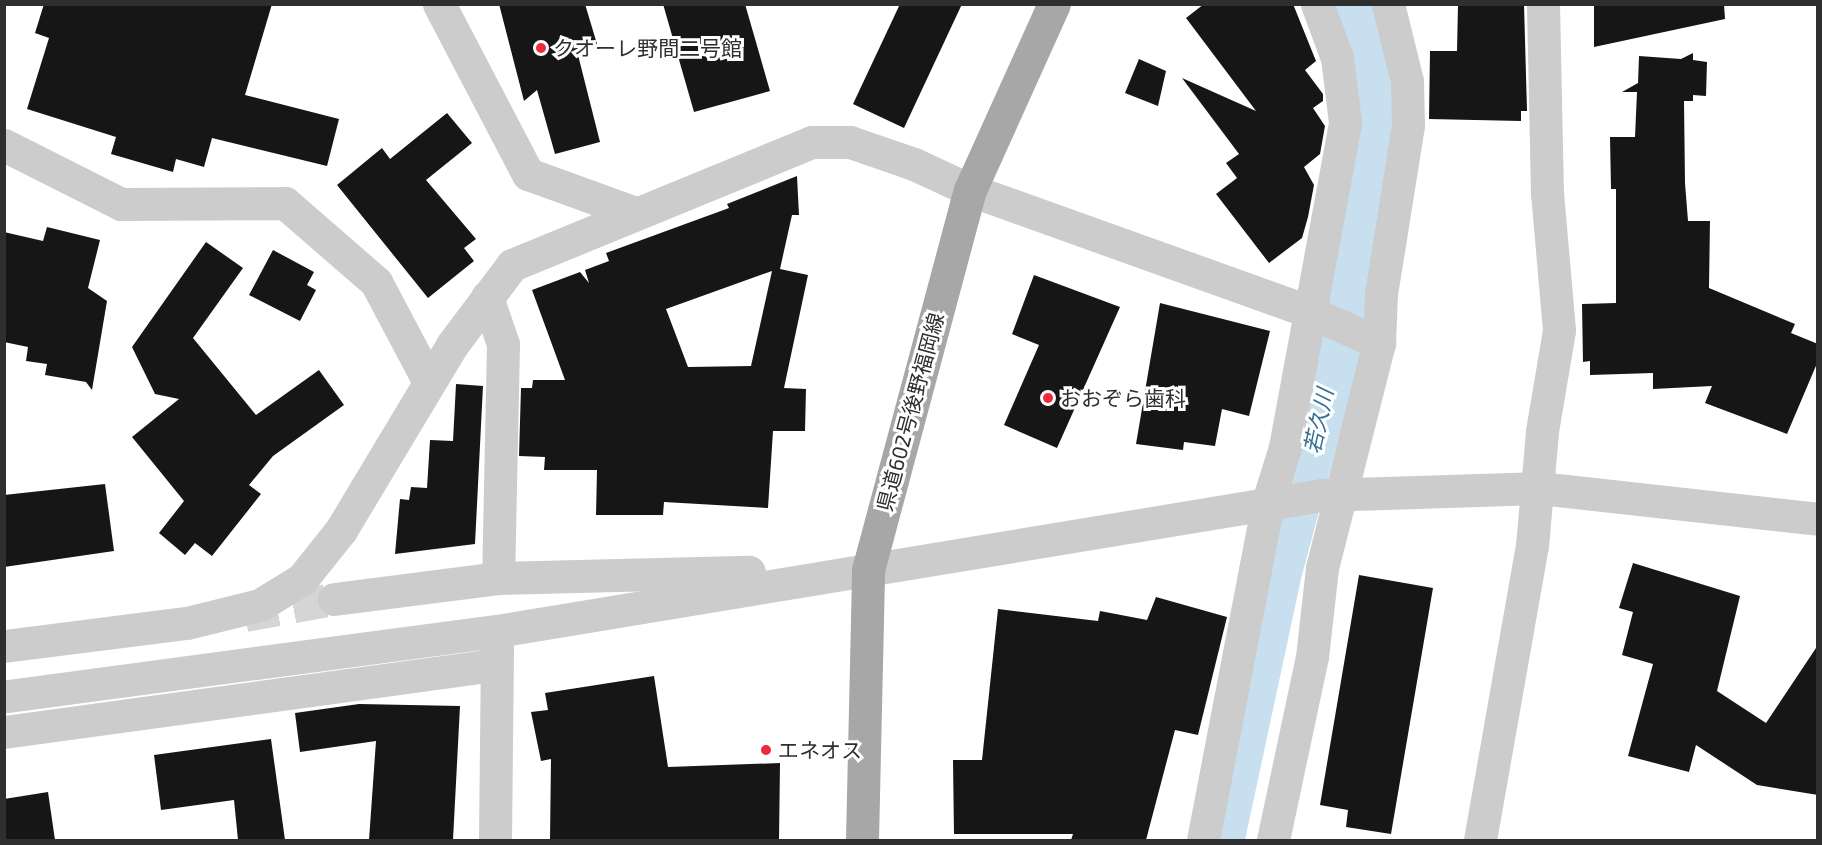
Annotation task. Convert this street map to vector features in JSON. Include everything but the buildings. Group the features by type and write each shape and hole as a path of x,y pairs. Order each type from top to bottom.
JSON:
{"main road":[{"name":"県道602号後野福岡線","path":"862,840 868,570 970,190 1054,4"}],"street":[{"path":"439,4 528,174 636,213"},
{"path":"1203,840 1285,447 1345,122 1337,58 1317,4"},
{"path":"1273,840 1312,657 1332,495 1380,343 1381,294 1408,125 1407,81 1388,4"},
{"path":"1480,840 1539,488 1542,431 1559,330 1547,194 1544,4"},
{"path":"4,646 187,623 260,605 302,579 341,530 429,382 512,265 812,142 850,142 970,190 1310,312 1380,343"},
{"path":"4,145 122,204 285,203 376,282 429,382"},
{"path":"488,297 503,344 498,578"},
{"path":"8,696 498,631 1272,502 1332,495 1539,488 1818,519"},
{"path":"334,599 498,578 868,570"},
{"path":"495,840 498,631"},
{"path":"4,732 496,665"}],"water":[{"name":"若久川","path":"1329,5 1376,5 1389,46 1396,128 1359,362 1301,579 1245,840 1218,840 1356,127"}],"tunnel":[{"path":"245,615 334,599"}],"place":[{"name":"クオーレ野間二号館","path":"541,48"},
{"name":"おおぞら歯科","path":"1048,398"},
{"name":"エネオス","path":"766,750"}]}
